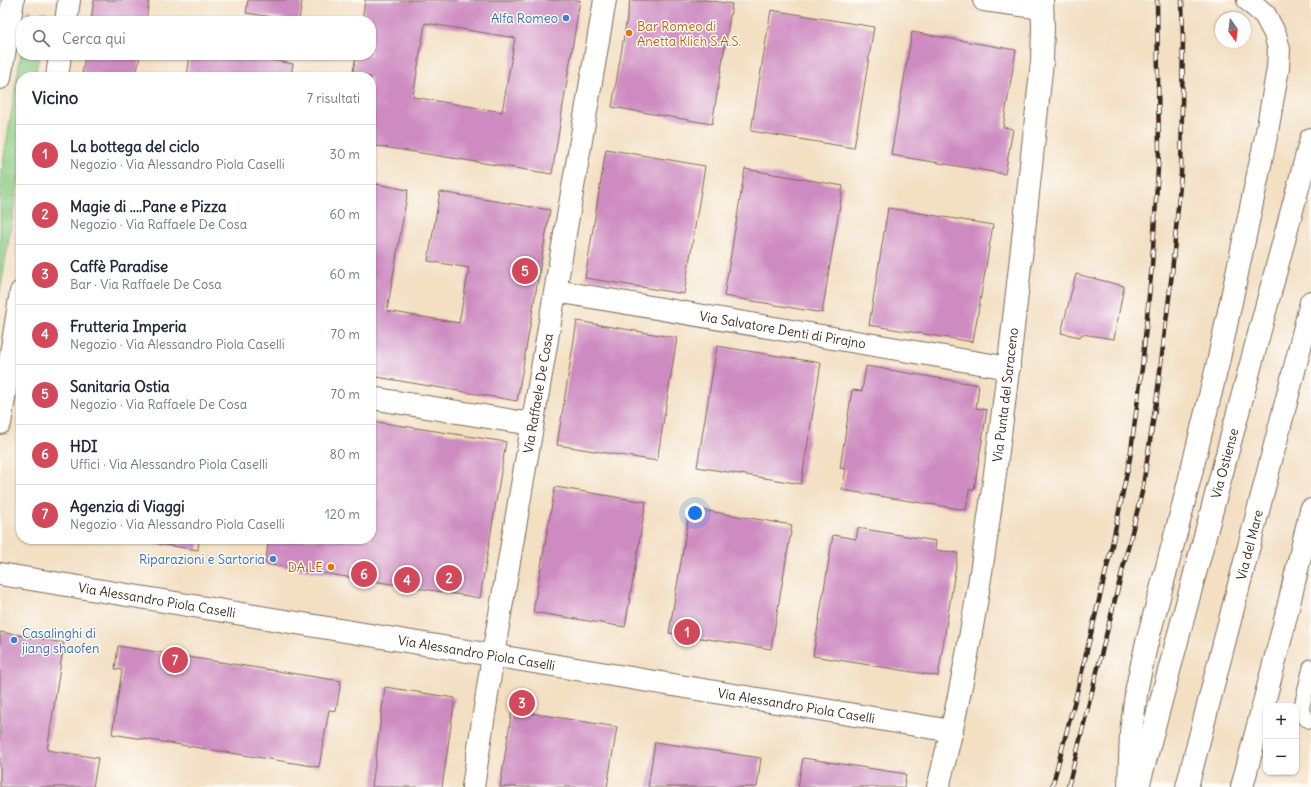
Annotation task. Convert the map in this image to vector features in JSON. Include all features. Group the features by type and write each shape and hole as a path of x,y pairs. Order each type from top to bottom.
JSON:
{"street":[{"path":"0,78 13,0"},
{"path":"67,16 70,0"},
{"name":"Via Raffaele De Cosa","path":"473,787 493,655 605,0"},
{"path":"984,0 1042,4"},
{"path":"1129,787 1131,732 1137,687 1146,646 1182,510 1218,363 1267,132 1278,68 1279,49 1275,34 1265,15 1248,0"},
{"name":"Via Punta del Saraceno","path":"938,787 952,731 969,648 984,560 1009,368 1041,69 1043,45 1042,4"},
{"path":"58,72 59,60"},
{"name":"Via Ostiense","path":"1138,787 1311,139"},
{"name":"Via Salvatore Denti di Pirajno","path":"556,291 1009,368"},
{"name":"Via del Mare","path":"1187,787 1292,382 1311,302"},
{"path":"0,423 16,344"},
{"path":"376,399 532,424"},
{"path":"1242,787 1282,633 1311,510"},
{"name":"Via Alessandro Piola Caselli","path":"0,574 952,731"}],"lane":[{"path":"1311,667 1301,710 1305,718 1311,722"}],"green space":[{"path":"28,10 35,15 46,12 46,16 27,16"},
{"path":"20,60 38,60 36,72 18,72"},
{"path":"16,84 16,195 0,293 0,182"}],"building":[{"path":"94,0 149,0 147,16 92,16"},
{"path":"248,0 302,0 300,16 266,16 246,13"},
{"path":"365,0 580,0 552,174 376,146 376,72 353,72 355,60 376,60 376,16 363,16","holes":["425,23 515,38 502,112 413,97"]},
{"path":"630,0 707,0 732,4 712,124 612,107"},
{"path":"771,10 874,27 854,148 751,131"},
{"path":"912,32 1016,50 1003,127 1013,129 1005,174 891,155"},
{"path":"84,60 139,60 137,72 82,72"},
{"path":"189,60 271,60 293,64 292,72 188,72"},
{"path":"606,149 705,166 684,294 585,278"},
{"path":"745,169 843,186 822,313 724,296"},
{"path":"376,184 408,190 387,311 459,323 469,268 428,261 440,192 550,210 517,401 376,377"},
{"path":"888,208 993,225 973,342 869,325"},
{"path":"1076,274 1124,286 1114,339 1082,334 1080,337 1061,333"},
{"path":"577,321 677,338 657,461 557,445"},
{"path":"717,346 821,363 801,484 697,467"},
{"path":"866,366 979,385 976,408 987,410 974,490 969,490 966,510 842,490 846,469 840,468 852,390 862,391"},
{"path":"376,422 506,442 480,598 265,564 268,544 376,544"},
{"path":"555,487 646,502 625,627 533,612"},
{"path":"690,508 792,525 771,649 669,633"},
{"path":"858,528 936,541 935,550 958,553 938,676 813,656 833,535 856,539"},
{"path":"160,544 199,544 198,550"},
{"path":"0,632 64,643 47,750 98,758 93,787 0,787"},
{"path":"118,646 341,681 336,711 329,710 319,767 112,734 122,670 115,669"},
{"path":"385,687 455,698 442,787 372,787"},
{"path":"512,710 617,727 607,787 500,787"},
{"path":"655,742 761,758 757,787 648,787"},
{"path":"803,758 906,774 904,787 798,787"}],"railway":[{"path":"1052,787 1076,696 1111,550 1130,458 1142,368 1152,265 1159,152 1157,0"},
{"path":"1068,787 1142,492 1157,396 1172,273 1181,174 1183,39 1182,0"}],"place":[{"name":"Alfa Romeo","path":"566,18"},
{"name":"Bar Romeo di Anetta Klich S.A.S.","path":"629,33"},
{"name":"Sanitaria Ostia","path":"525,271"},
{"name":"Riparazioni e Sartoria","path":"273,559"},
{"name":"DA LE","path":"331,567"},
{"name":"HDI","path":"364,574"},
{"name":"Magie di ....Pane e Pizza","path":"449,578"},
{"name":"Frutteria Imperia","path":"407,580"},
{"name":"La bottega del ciclo","path":"687,632"},
{"name":"Casalinghi di jiang shaofen","path":"14,640"},
{"name":"Agenzia di Viaggi","path":"175,660"},
{"name":"Caffè Paradise","path":"522,703"}]}
